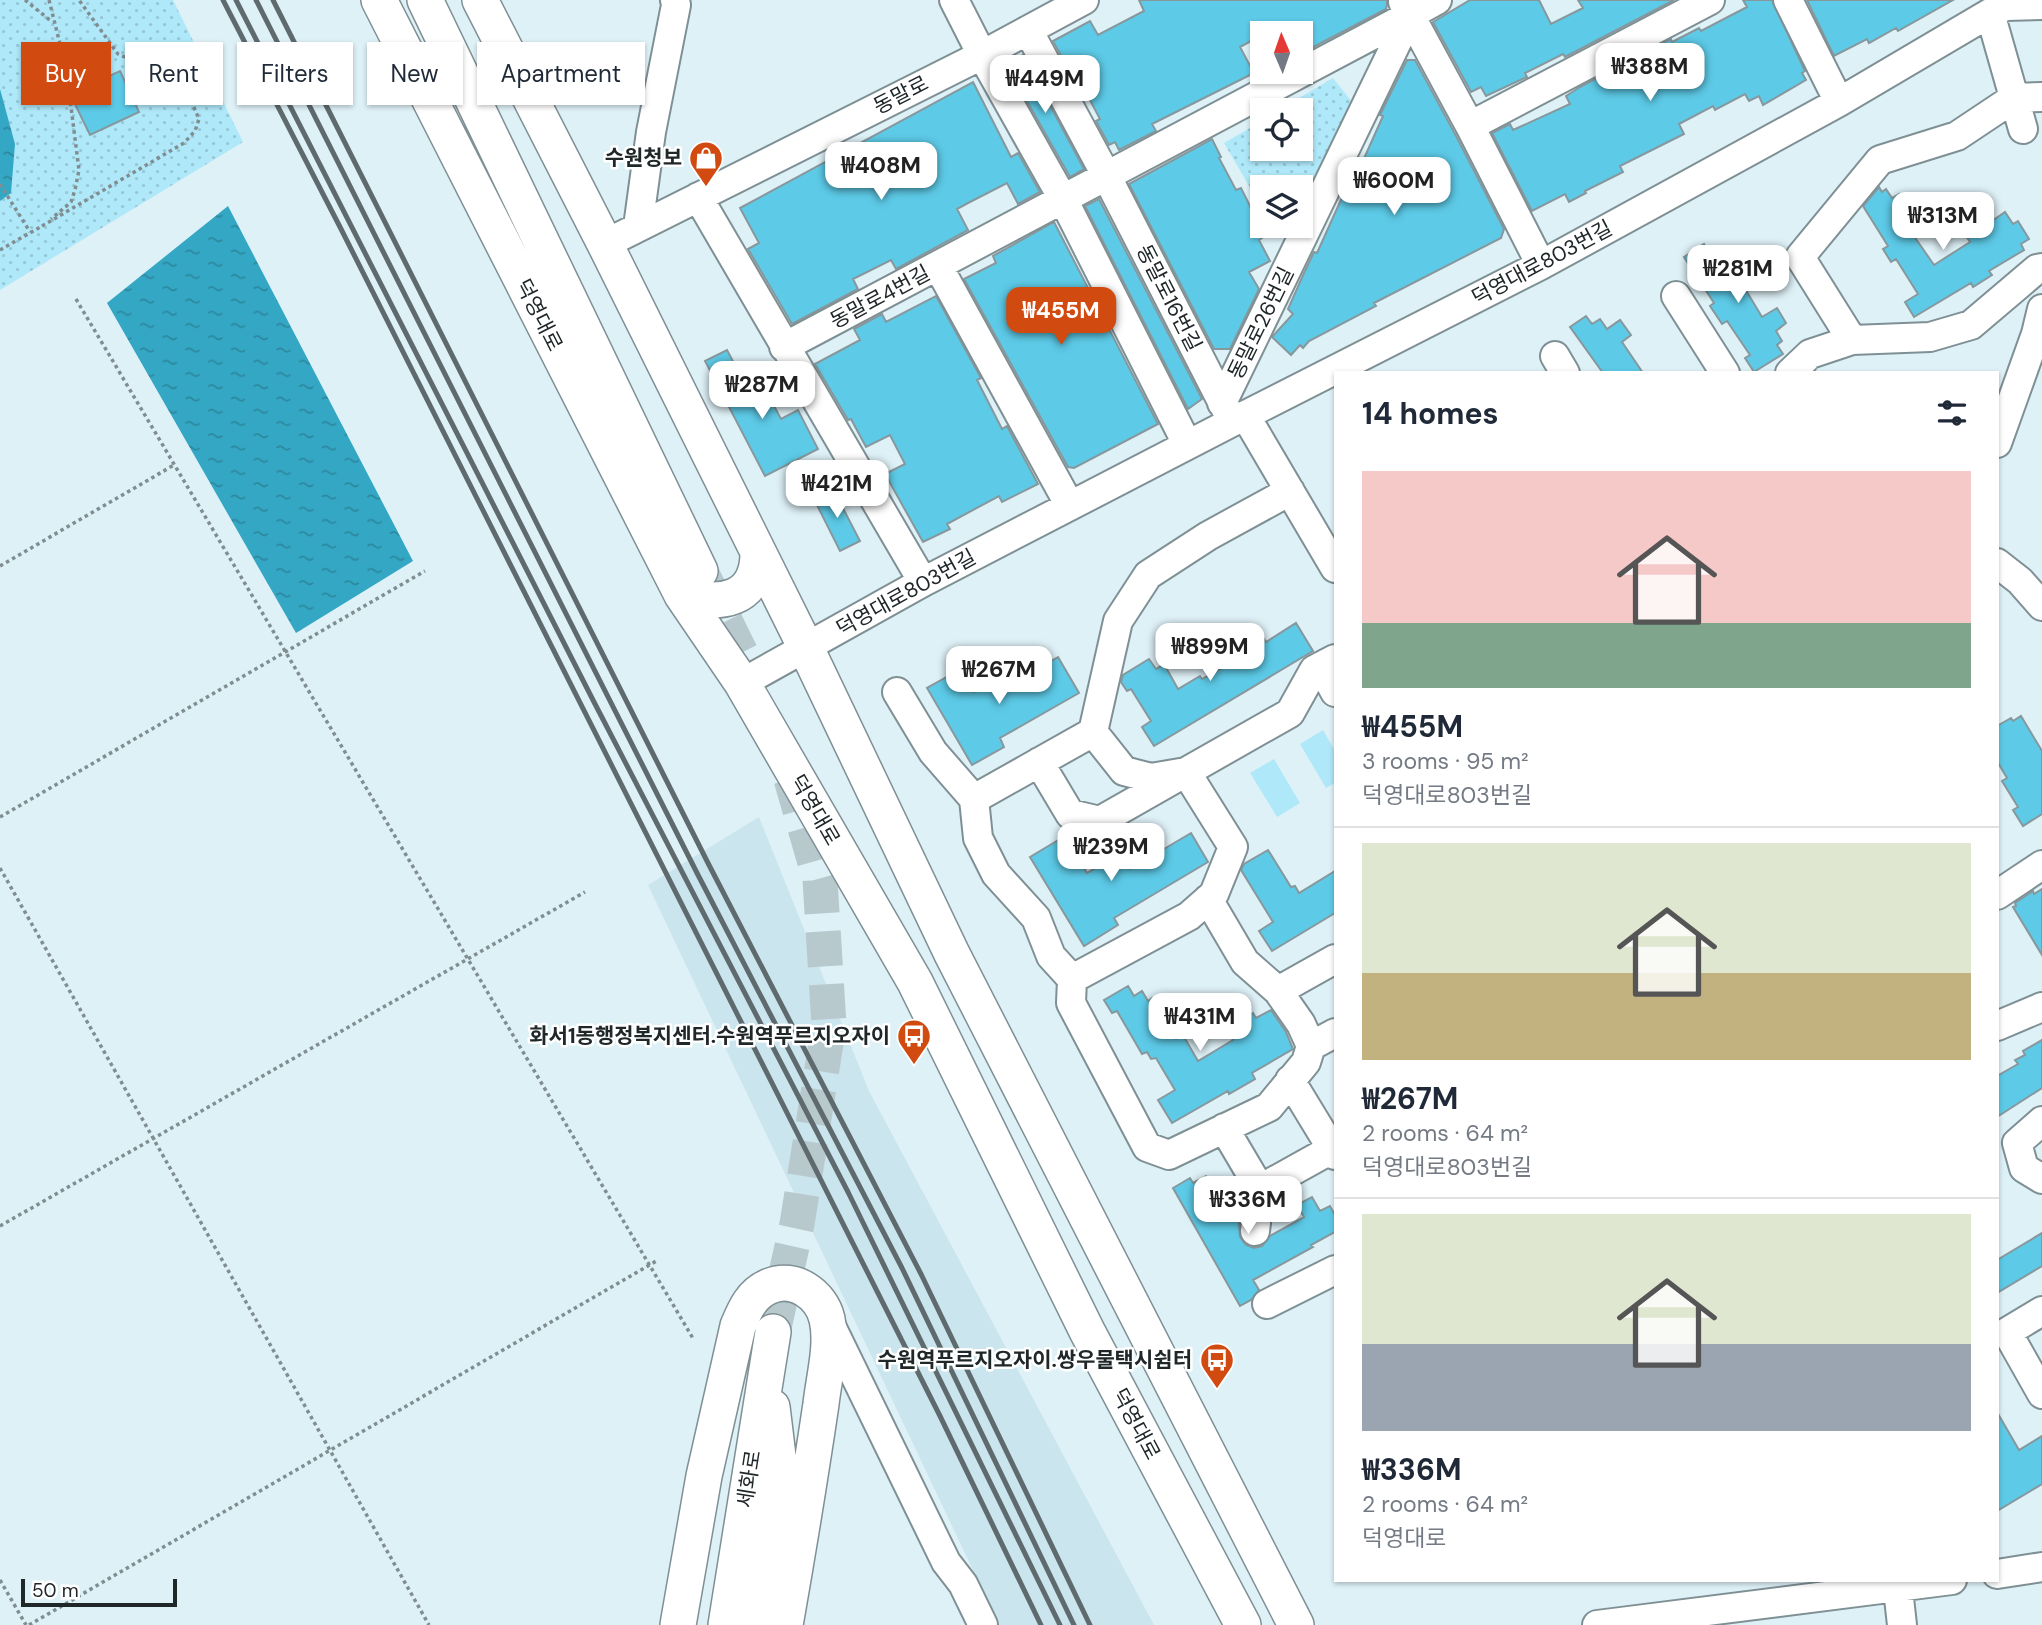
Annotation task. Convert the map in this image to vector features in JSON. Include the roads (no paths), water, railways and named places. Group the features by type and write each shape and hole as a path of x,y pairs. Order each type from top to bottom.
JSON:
{"main road":[{"name":"덕영대로","path":"379,0 742,683 915,982 1087,1331 1243,1625"},
{"name":"덕영대로","path":"425,0 691,583"},
{"path":"480,0 806,648 953,954 1296,1625"},
{"path":"691,583 698,600 721,601 740,595 752,580 758,565 758,553"},
{"path":"678,1625 704,1476 738,1326 747,1306 761,1290 778,1283 797,1285 813,1294 827,1317 829,1346 809,1487 785,1625"},
{"name":"세화로","path":"726,1625 773,1332"},
{"path":"692,1625 718,1470 767,1369"},
{"path":"759,1625 781,1480 767,1369"}],"street":[{"path":"638,228 651,132 675,0"},
{"path":"954,0 1063,199 1187,444"},
{"name":"동말로","path":"605,244 1084,0"},
{"path":"1070,506 938,266 1406,8 1437,0"},
{"path":"1470,126 1710,0"},
{"path":"1788,0 1839,102"},
{"path":"2023,129 2028,98 2001,6 2042,5"},
{"name":"덕영대로803번길","path":"742,683 923,582 1187,444 1233,413 1541,265 1839,102 2001,6"},
{"path":"1406,8 1541,265"},
{"name":"동말로26번길","path":"1233,413 1406,8"},
{"name":"동말로16번길","path":"1028,30 1233,413 1290,491 1323,530 1334,565"},
{"path":"1852,340 1800,257 1880,160 1957,136 2028,98"},
{"path":"698,197 923,582"},
{"name":"동말로4번길","path":"785,347 938,266"},
{"path":"1792,371 1810,354 1852,340 1930,337 1971,325 2037,269 2042,268"},
{"path":"1676,296 1725,371"},
{"path":"1999,438 2040,326"},
{"path":"974,799 1093,732 1118,621 1148,575 1208,536 1290,491"},
{"path":"1999,565 2020,581 2042,606"},
{"path":"1039,762 1070,814 1100,821 1290,713 1314,670 1328,663 1334,688"},
{"path":"898,692 933,752 974,799 978,838 996,874 1036,918 1051,956 1072,979 1071,1003 1147,1147 1169,1155 1269,1107 1323,1040 1301,1024 1278,991 1245,962 1208,899"},
{"path":"1093,732 1124,771 1151,778 1186,772"},
{"path":"1072,979 1188,916 1214,894 1233,847 1186,772"},
{"path":"1999,894 2042,865"},
{"path":"1278,991 1334,960"},
{"path":"1999,1025 2042,1007"},
{"path":"1260,1189 1333,1152 1290,1080"},
{"path":"2042,1121 2017,1143 2024,1168 2042,1180"},
{"path":"1224,1128 1260,1189 1255,1231"},
{"path":"1268,1304 1334,1271"},
{"path":"2042,1311 2007,1332 2042,1394"},
{"path":"827,1317 946,1562 963,1584 983,1625"},
{"path":"1999,1574 2042,1567"},
{"path":"1604,1625 1924,1582"},
{"path":"1897,1584 1902,1625"}],"water":[{"path":"0,89 15,144 11,193 0,201"},
{"path":"228,206 413,561 296,633 107,303"}],"tunnel":[{"path":"702,574 756,684"},
{"path":"773,1332 797,1224 829,1025 820,880 791,779"}],"railway":[{"path":"223,0 940,1416 1041,1625"},
{"path":"236,0 594,702 848,1192 1060,1625"},
{"path":"256,0 697,873 902,1268 1074,1625"},
{"path":"273,0 709,865 921,1274 1090,1625"}],"place":[{"name":"수원청보","path":"706,188"},
{"name":"화서1동행정복지센터.수원역푸르지오자이","path":"914,1066"},
{"name":"수원역푸르지오자이.쌍우물택시쉼터","path":"1217,1390"}]}
